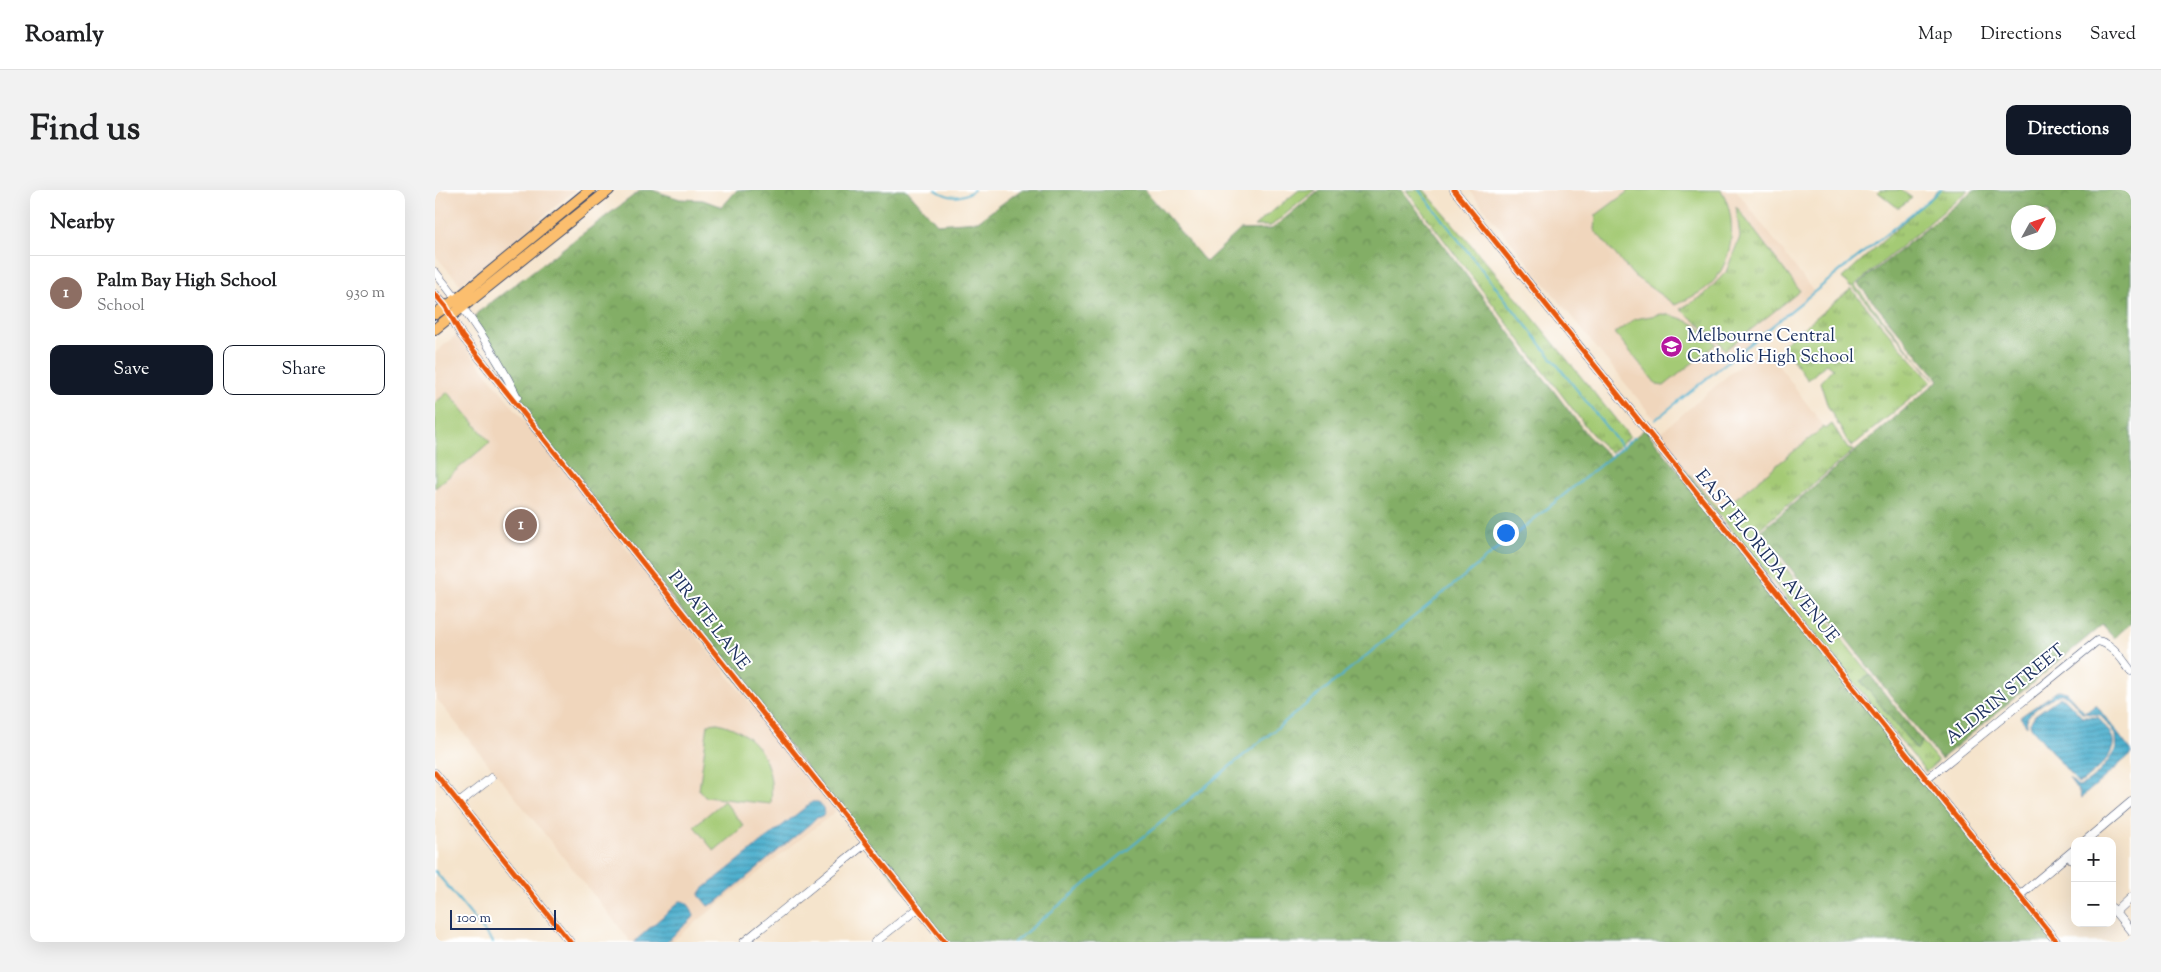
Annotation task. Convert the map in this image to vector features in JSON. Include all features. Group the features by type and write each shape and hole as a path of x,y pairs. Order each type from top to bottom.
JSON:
{"main road":[{"path":"460,303 590,190"},
{"path":"435,328 448,311 609,190"},
{"path":"435,314 448,311"}],"street":[{"name":"EAST FLORIDA AVENUE","path":"1454,190 2057,942"},
{"name":"PIRATE LANE","path":"435,272 460,303 501,365 523,410"},
{"name":"PIRATE LANE","path":"435,294 448,311 462,336 523,410 945,942"},
{"name":"ALDRIN STREET","path":"1927,779 2097,641 2106,643 2131,672"},
{"path":"435,773 570,942"},
{"path":"459,804 491,778"},
{"path":"2090,837 2131,802"},
{"path":"744,942 866,843"},
{"path":"2020,895 2071,852"},
{"path":"2116,908 2131,897"},
{"path":"875,942 918,908"},
{"path":"2116,912 2131,931"}],"shaded area":[{"path":"435,190 575,190 461,285 435,255"},
{"name":"Melbourne Central Catholic High School","path":"1469,190 1736,190 1814,292 1655,420"},
{"path":"456,335 836,811 671,942 629,942 628,938 435,697 435,353"},
{"path":"1764,345 1824,427 1720,512 1657,436"}],"green space":[{"path":"641,190 652,190 680,199 703,200 722,207 737,190 907,190 937,224 978,221 1021,190 1145,190 1206,262 1240,230 1272,229 1319,190 1402,190 1587,435 1610,457 1645,429 2057,942 945,942 523,410 501,365 473,322 477,313"},
{"path":"1299,190 1315,190 1271,226 1254,226"},
{"path":"1406,190 1424,190 1521,303 1630,437 1610,453 1590,432"},
{"path":"1630,190 1721,190 1730,213 1731,238 1725,263 1719,274 1707,288 1675,305 1634,276 1595,231 1596,215"},
{"path":"1880,190 1901,190 1912,198 1898,208 1878,192"},
{"path":"1939,190 1969,190 1855,285 1934,380 1853,287 1849,286 1842,278"},
{"path":"1974,190 2131,190 2131,623 2114,638 2102,625 1941,759 1761,531 1939,380 1858,284"},
{"path":"1736,206 1800,291 1725,350 1716,338 1680,309 1703,296 1726,272 1740,237"},
{"path":"1851,289 1931,382 1851,447 1828,407 1820,382 1833,368 1827,363 1808,380 1782,345"},
{"path":"1662,314 1678,317 1692,323 1716,344 1664,386 1657,385 1615,333 1635,319"},
{"path":"448,392 490,442 435,488 435,403"},
{"path":"1832,424 1848,449 1854,450 1759,529 1758,532 1870,675 1861,681 1917,750 1922,741 1938,761 1926,772 1656,436 1720,511 1824,427 1826,429"},
{"path":"1870,675 1922,741 1917,750 1861,681"},
{"path":"718,723 744,734 761,753 767,764 770,776 771,804 705,797 699,790 708,724"},
{"path":"724,801 744,826 714,851 694,826"}],"water":[{"path":"2059,690 2066,692 2085,713 2096,705 2131,751 2131,754 2081,798 2069,778 2078,786 2095,776 2116,749 2115,735 2101,715 2082,713 2071,699 2062,694 2049,700 2033,712 2027,718 2027,726 2020,717"},
{"path":"2060,697 2065,699 2082,717 2098,717 2112,737 2113,743 2109,756 2093,773 2078,783 2031,727 2030,723 2035,715"},
{"path":"812,802 818,802 823,808 824,814 822,817 818,817 717,902 708,906 699,895 703,889"},
{"path":"680,901 685,902 691,908 694,916 692,919 666,942 634,942"}],"waterway":[{"path":"936,190 955,197 974,190"},
{"path":"1419,190 1622,447"},
{"path":"1655,420 1941,190"},
{"path":"1014,942 1635,437"},
{"path":"435,871 493,942"}],"cycle path":[{"path":"1454,190 2057,942"},
{"path":"435,294 446,307 462,336 945,942"},
{"path":"435,773 570,942"}],"place":[{"name":"Melbourne Central Catholic High School","path":"1671,347"},
{"name":"Palm Bay High School","path":"521,525"}]}
